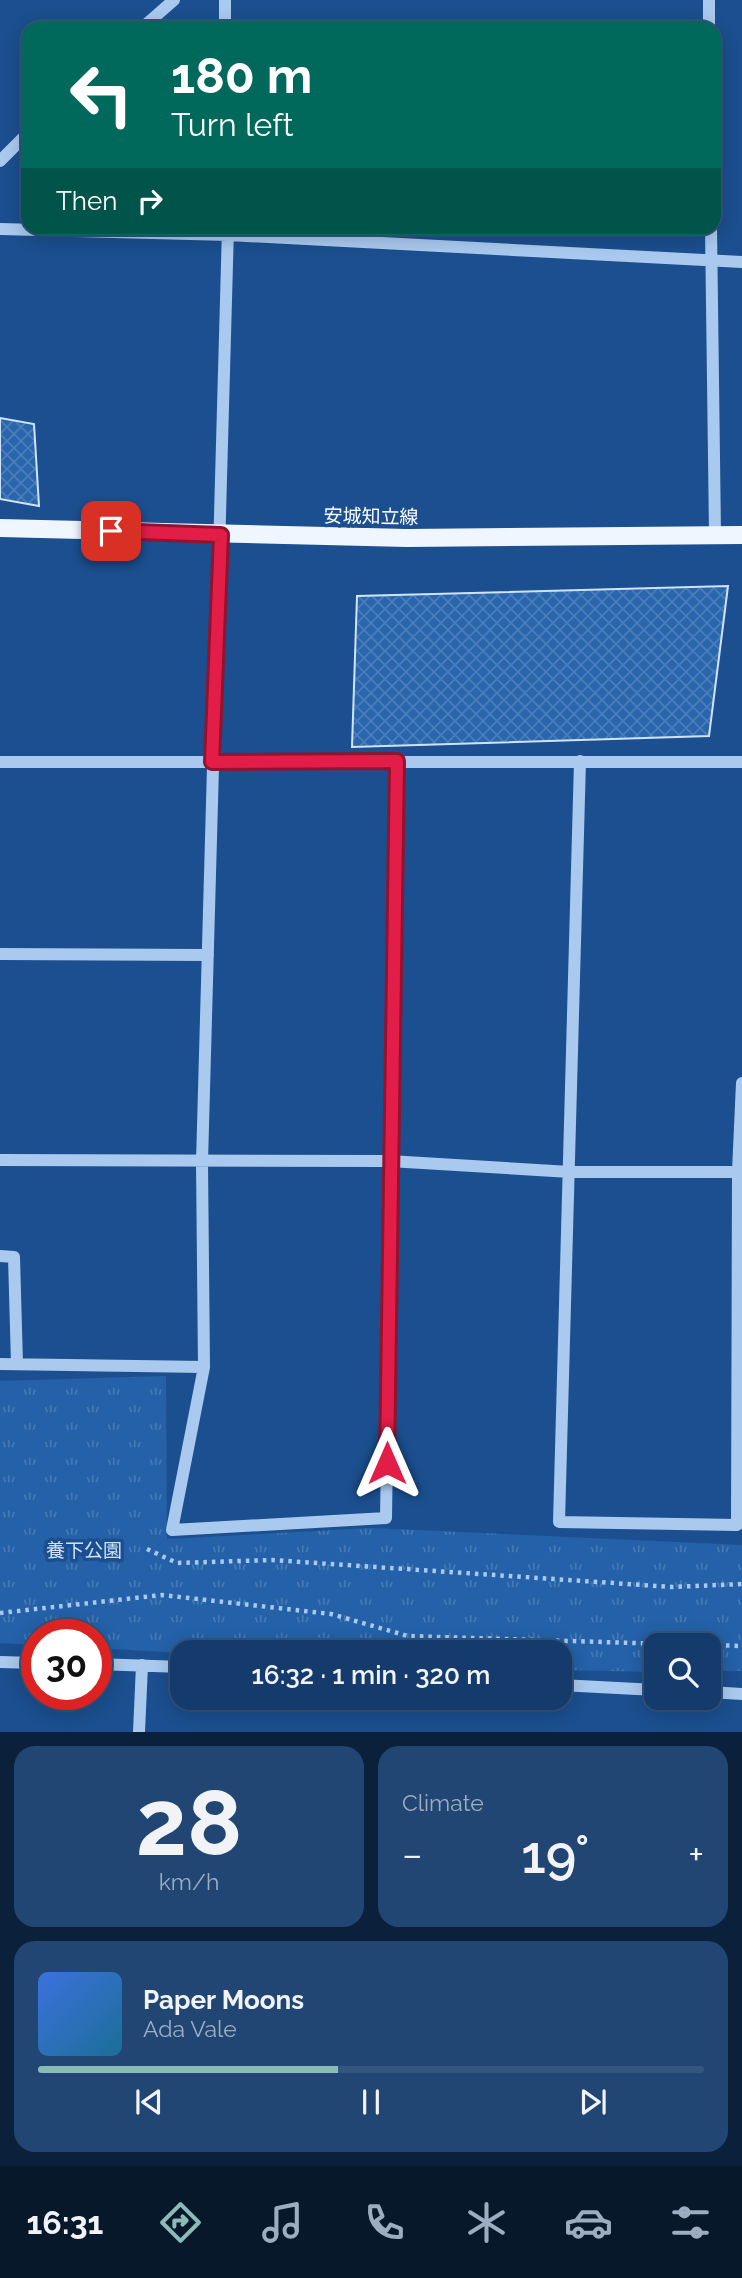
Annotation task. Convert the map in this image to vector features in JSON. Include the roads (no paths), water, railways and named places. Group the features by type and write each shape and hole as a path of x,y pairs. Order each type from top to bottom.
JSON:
{"main road":[{"name":"安城知立線","path":"0,528 407,538 742,535"}],"street":[{"path":"150,21 174,0"},
{"path":"225,0 225,21"},
{"path":"709,0 709,21"},
{"path":"0,161 21,140"},
{"path":"0,229 21,229"},
{"path":"228,235 202,1162 204,1367 172,1530 386,1518 389,1161 397,761"},
{"path":"290,235 742,262"},
{"path":"711,235 715,534"},
{"path":"580,761 559,1522 737,1525 742,1083"},
{"path":"0,762 742,762"},
{"path":"0,954 208,955"},
{"path":"0,1160 389,1161 570,1172 740,1171"},
{"path":"0,1256 14,1257 17,1364"},
{"path":"0,1364 204,1367"},
{"path":"0,1662 21,1663"},
{"path":"112,1664 170,1666"},
{"path":"139,1732 142,1665"},
{"path":"572,1686 644,1689"},
{"path":"721,1693 742,1694"}],"park label":[{"name":"養下公園","path":"84,1550"}]}
